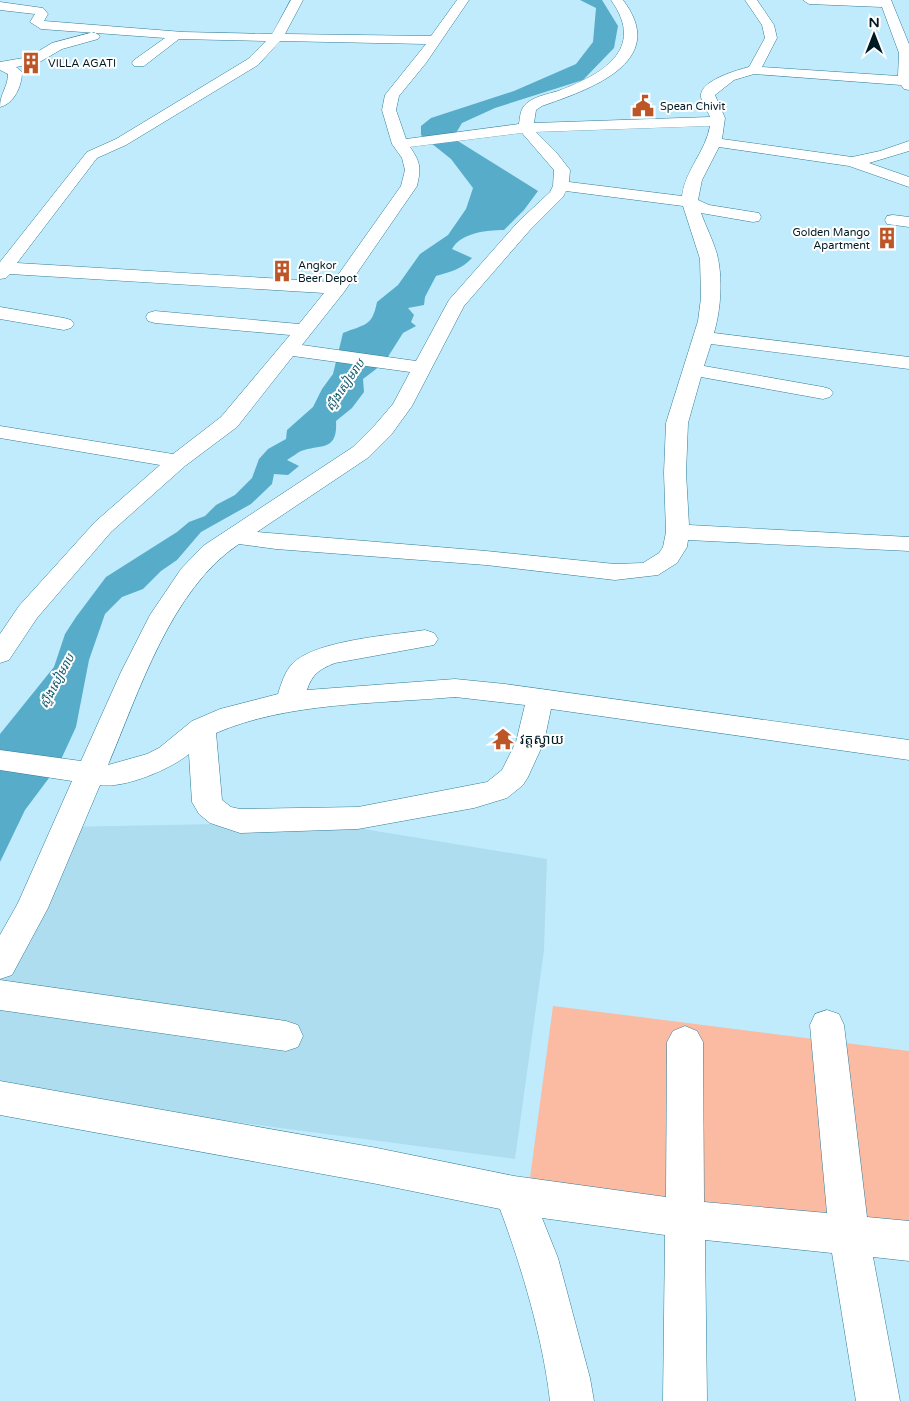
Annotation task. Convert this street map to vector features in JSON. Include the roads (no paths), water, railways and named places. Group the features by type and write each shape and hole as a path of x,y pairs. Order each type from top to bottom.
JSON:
{"street":[{"path":"35,9 46,0"},
{"path":"3,271 92,155 129,137 253,62 276,38 296,0"},
{"path":"0,654 28,612 103,527 177,461 229,422 338,288 409,186 413,170 410,158 410,143 389,110 392,95 421,60 463,0"},
{"path":"0,965 32,908 81,772 163,615 190,574 212,551 233,536 361,452 402,406 414,367 456,304 498,254 557,194 561,186 562,170 526,128 528,113 530,108 537,103 603,76 624,58 629,50 632,35 626,12 617,0"},
{"path":"751,0 768,25 771,38 754,70"},
{"path":"233,536 276,542 486,558 628,573 649,570 668,558 675,547 678,532 675,473 676,423 694,370 710,305 709,259 690,202 694,178 714,142 718,121 708,94 713,87 730,76 754,70 907,84 906,53 886,2 809,0"},
{"path":"0,6 35,9 42,12 36,22 41,25 176,36 434,40"},
{"path":"2,66 25,62 39,57 57,46 117,30"},
{"path":"138,63 176,36"},
{"path":"0,103 10,94 16,79 14,72 2,66"},
{"path":"410,143 526,128 718,121"},
{"path":"714,142 852,162 909,182"},
{"path":"852,162 884,155 909,146"},
{"path":"561,186 690,202 705,209 753,217"},
{"path":"3,271 338,288"},
{"path":"0,313 64,324"},
{"path":"154,318 304,330"},
{"path":"703,336 909,363"},
{"path":"288,349 414,367"},
{"path":"694,370 823,394"},
{"path":"0,432 177,461"},
{"path":"678,532 909,544"},
{"path":"289,701 302,669 317,660 342,651 425,639"},
{"path":"0,760 110,776 156,762 168,755 202,728 230,716 289,701 455,688 909,750"},
{"path":"202,728 207,802 211,811 225,818 240,821 358,818 474,797 497,790 513,777 530,742 540,699"},
{"path":"0,995 286,1036"},
{"path":"827,1025 848,1235 878,1401"},
{"path":"685,1042 686,1401"},
{"path":"0,1098 107,1120 414,1172 514,1195 685,1219 909,1241"},
{"path":"514,1195 538,1258 569,1378 572,1401"}],"water":[{"name":"ស្ទឹងសៀមរាប","path":"580,0 602,0 618,26 614,48 583,80 495,108 462,123 453,138 538,191 524,210 504,230 468,236 456,244 452,249 472,258 460,267 436,276 425,297 424,305 408,308 414,315 411,322 416,326 403,333 384,363 363,379 364,392 352,408 336,421 336,431 331,442 321,447 301,451 287,460 299,466 288,475 274,474 272,484 251,504 201,532 177,560 161,571 143,589 122,597 105,614 89,660 76,727 58,766 25,810 0,862 0,734 54,667 65,634 76,617 106,577 177,532 189,522 205,516 216,505 235,495 252,478 259,459 268,449 286,439 287,430 313,407 322,389 333,374 343,333 362,326 370,320 377,302 398,285 420,254 448,235 466,209 473,188 451,159 421,135 421,126 431,118 514,91 576,64 593,42 596,8"}],"place":[{"name":"VILLA AGATI","path":"31,63"},
{"name":"Spean Chivit","path":"643,106"},
{"name":"Golden Mango Apartment","path":"887,238"},
{"name":"Angkor Beer Depot","path":"282,271"},
{"name":"វត្តស្វាយ","path":"503,739"}]}
